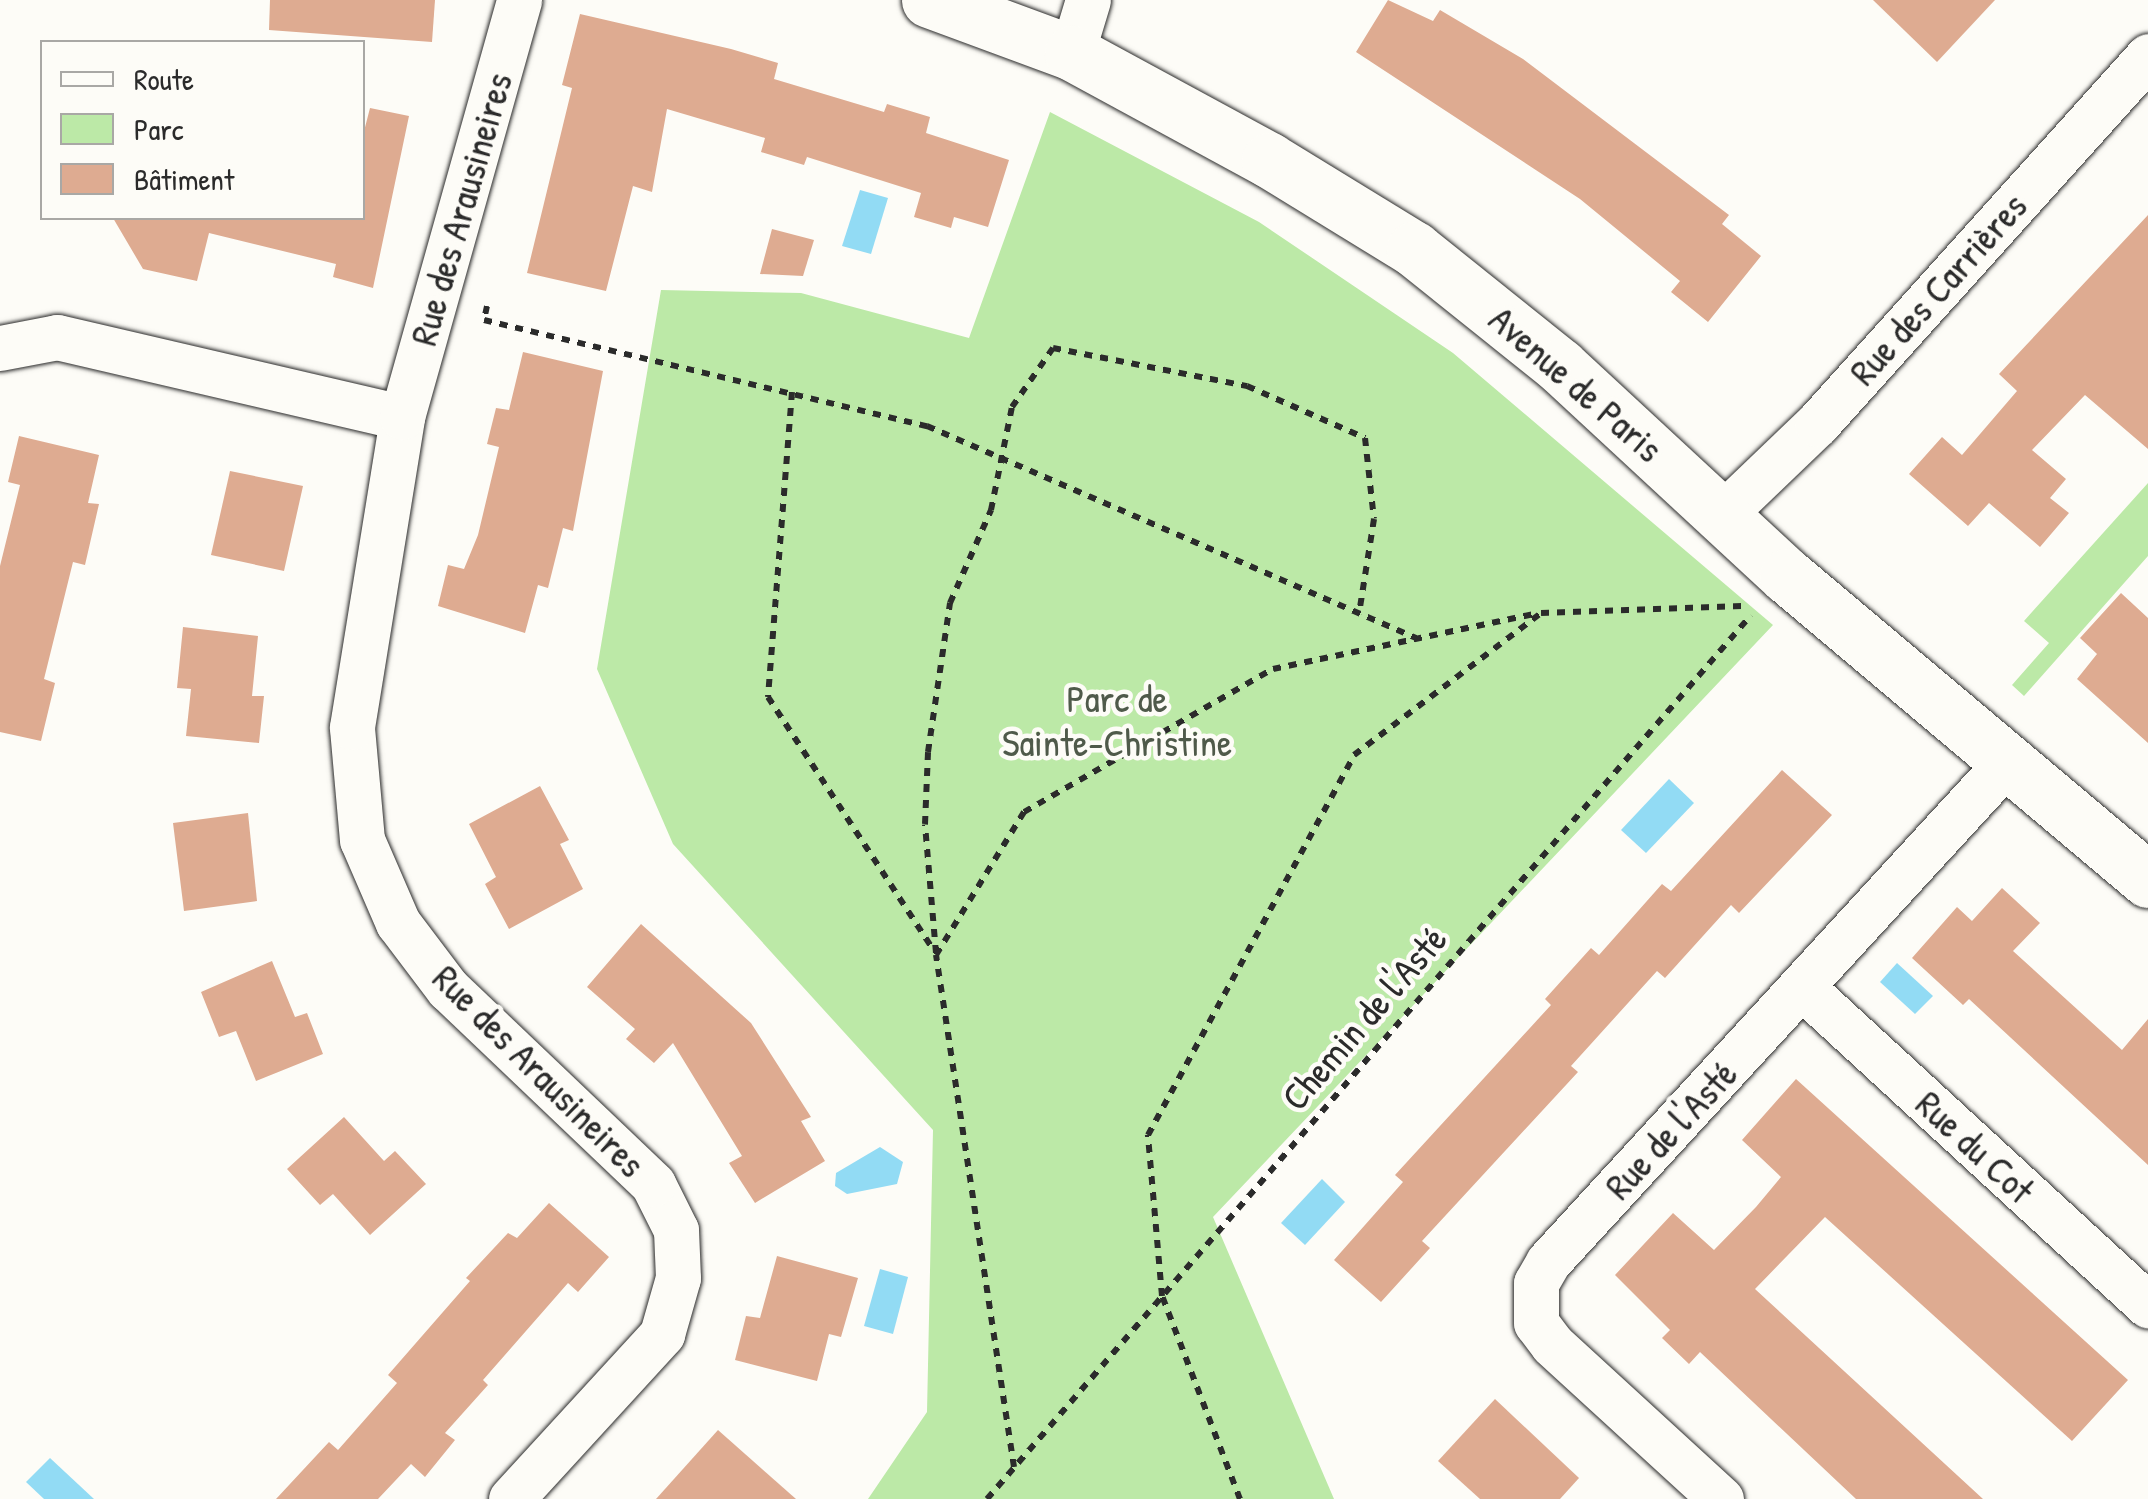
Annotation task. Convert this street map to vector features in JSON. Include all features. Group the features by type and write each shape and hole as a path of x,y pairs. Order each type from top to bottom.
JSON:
{"street":[{"name":"Rue des Arausineires","path":"511,1499 662,1334 678,1278 676,1230 653,1184 448,989 398,923 362,840 352,727 402,417 519,0"},
{"name":"Avenue de Paris","path":"929,0 1072,52 1268,160 1414,250 1560,366 1722,515 2148,880"},
{"path":"1072,52 1088,0"},
{"name":"Rue des Carrières","path":"1722,515 1817,424 2148,56"},
{"path":"0,348 57,337 402,417"},
{"name":"Rue de l'Asté","path":"1721,1499 1552,1344 1536,1322 1536,1283 1548,1262 2008,761"},
{"name":"Rue du Cot","path":"1802,988 2148,1305"}],"path":[{"path":"488,301 484,320 927,426 1416,638"},
{"path":"1014,1467 936,955 925,824 928,752 950,603 991,510 1012,407 1053,348 1246,386 1365,438 1374,519 1359,614"},
{"path":"792,392 768,697 936,955"},
{"name":"Chemin de l'Asté","path":"987,1499 1758,606 1541,613"},
{"path":"936,955 1024,812 1273,669 1541,613"},
{"path":"1240,1499 1162,1296 1148,1134 1354,755 1541,613"}],"green space":[{"name":"Parc de Sainte-Christine","path":"1050,112 1259,222 1453,353 1773,625 1213,1217 1334,1499 868,1499 927,1412 933,1130 673,844 597,669 661,290 801,293 969,338"},
{"path":"2148,483 2148,556 2024,696 2012,685 2049,643 2024,621"}],"water":[{"path":"860,190 888,198 871,254 842,246"},
{"path":"1669,779 1694,803 1646,853 1621,830"},
{"path":"1897,963 1933,996 1915,1014 1880,982"},
{"path":"880,1147 903,1162 897,1184 847,1194 835,1186 836,1173"},
{"path":"1322,1179 1345,1202 1305,1245 1281,1223"},
{"path":"880,1269 908,1277 893,1334 864,1326"},
{"path":"50,1458 94,1499 44,1499 26,1482"}],"building":[{"path":"270,0 435,0 432,42 269,30"},
{"path":"1388,0 1433,21 1440,10 1523,59 1729,215 1722,224 1761,256 1708,322 1671,292 1680,281 1580,199 1356,52"},
{"path":"1873,0 1995,0 1937,62"},
{"path":"580,14 731,49 778,63 774,79 884,112 887,104 930,117 926,133 1009,160 988,227 954,217 951,228 914,217 921,193 807,157 804,165 761,152 765,138 667,109 652,192 633,186 606,291 527,273 572,88 562,85"},
{"path":"370,108 409,116 373,288 333,277 336,264 209,233 197,281 143,269 114,220 365,220 365,127"},
{"path":"2148,215 2148,449 2085,395 2032,450 2066,479 2050,498 2069,513 2040,547 1989,503 1968,526 1909,474 1942,437 1962,455 2017,391 1999,374"},
{"path":"772,229 814,240 803,276 760,274"},
{"path":"523,352 603,371 573,531 563,528 548,588 538,585 525,633 438,606 448,565 464,569 478,535 499,447 487,444 496,408 509,410"},
{"path":"19,436 99,455 88,503 99,504 85,565 73,562 44,679 55,683 41,741 0,732 0,566 20,485 8,482"},
{"path":"230,471 303,486 284,571 211,555"},
{"path":"2121,593 2148,618 2148,743 2077,679 2097,654 2080,638"},
{"path":"183,627 258,636 252,696 264,696 259,743 186,736 191,689 177,688"},
{"path":"1782,770 1832,815 1739,913 1731,905 1665,978 1657,971 1571,1066 1578,1072 1422,1241 1430,1248 1381,1302 1334,1260 1403,1182 1395,1175 1551,1005 1545,999 1591,948 1599,955 1662,884 1671,891"},
{"path":"540,786 569,840 560,844 583,889 509,929 485,884 496,877 469,824"},
{"path":"248,813 257,901 184,911 173,823"},
{"path":"2002,888 2040,923 2013,951 2122,1050 2148,1019 2148,1165 1969,999 1963,1005 1912,958 1957,907 1972,921"},
{"path":"641,924 751,1023 811,1117 801,1121 825,1161 755,1203 729,1163 742,1156 673,1043 654,1063 626,1039 635,1029 587,987"},
{"path":"272,961 295,1017 307,1013 323,1054 256,1081 236,1031 219,1037 201,992"},
{"path":"1796,1079 2128,1380 2072,1441 1825,1217 1755,1289 1983,1499 1856,1499 1700,1352 1689,1364 1662,1338 1670,1330 1615,1275 1673,1213 1714,1250 1756,1207 1781,1177 1742,1140"},
{"path":"344,1117 384,1161 395,1151 426,1184 370,1235 333,1194 320,1205 287,1169"},
{"path":"549,1203 609,1257 578,1292 568,1283 483,1380 488,1385 445,1433 455,1440 425,1477 411,1464 378,1499 276,1499 329,1442 338,1450 397,1383 388,1375 470,1281 466,1278 508,1233 517,1238"},
{"path":"777,1256 858,1278 841,1337 829,1334 817,1381 735,1360 746,1316 760,1318"},
{"path":"1495,1399 1579,1478 1560,1499 1480,1499 1438,1461"},
{"path":"718,1430 796,1499 656,1499"}]}
